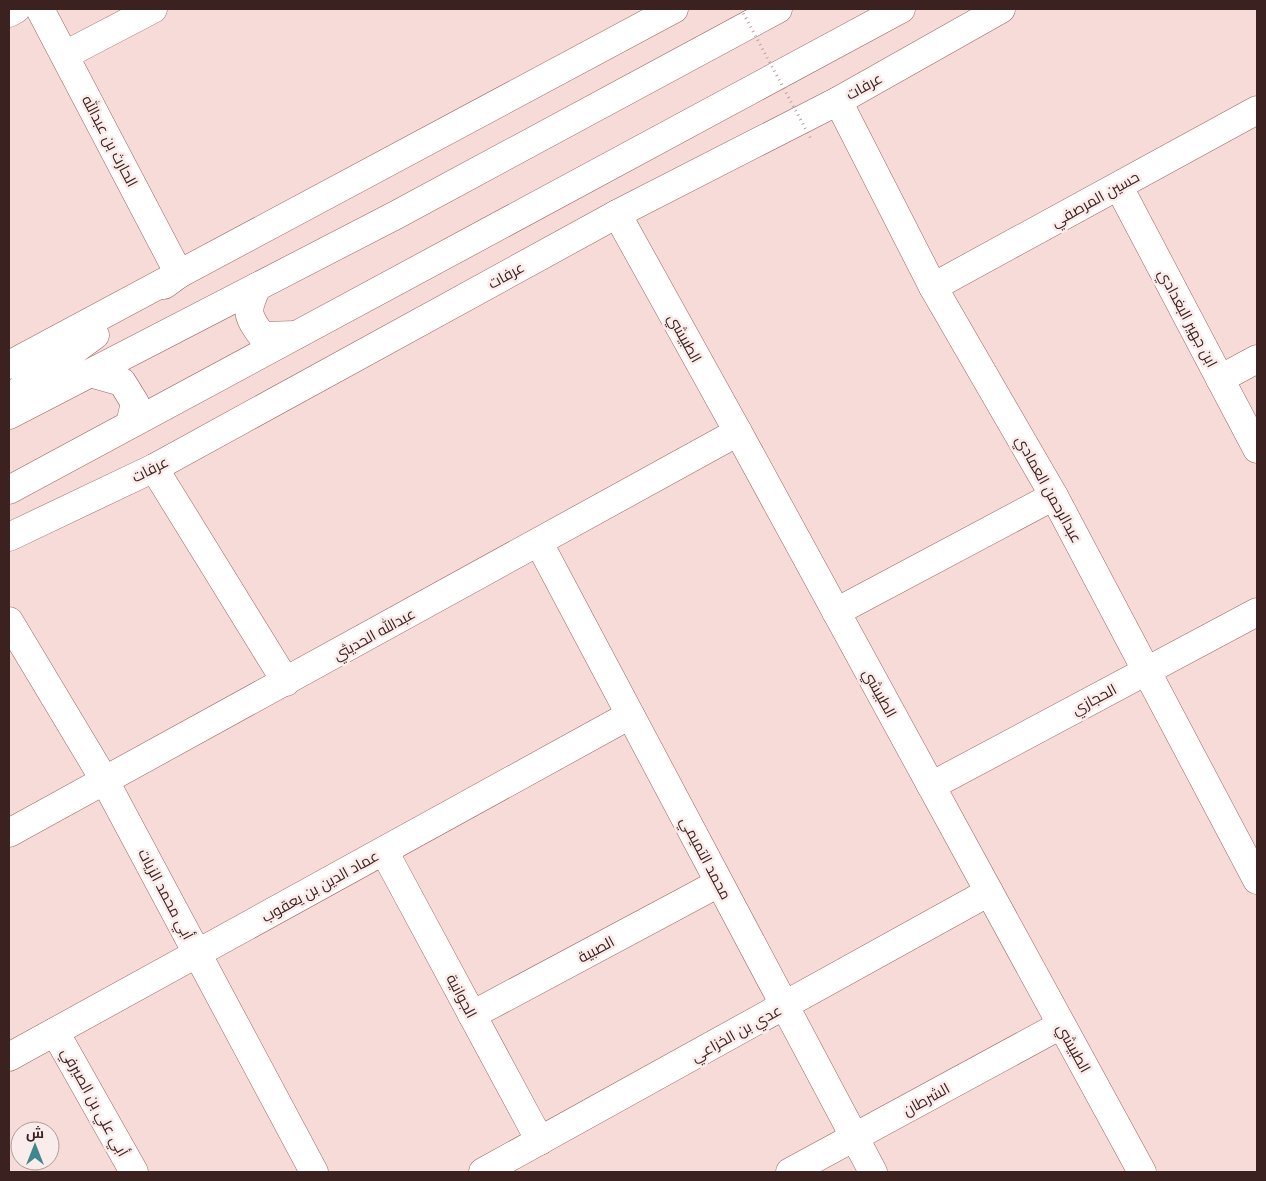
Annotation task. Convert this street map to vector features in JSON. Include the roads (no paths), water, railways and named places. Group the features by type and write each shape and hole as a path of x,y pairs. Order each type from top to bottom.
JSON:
{"street":[{"path":"9,13 16,9"},
{"name":"الحارث بن عبدالله","path":"40,9 179,274"},
{"path":"65,55 153,9"},
{"path":"9,416 396,215 778,9"},
{"path":"9,490 901,9"},
{"name":"عرفات","path":"9,537 154,468 616,214 838,101 1001,9"},
{"path":"9,365 664,11"},
{"name":"عبدالرحمن العمادي","path":"838,101 933,288 1054,496 1257,880"},
{"name":"حسين المرصفي","path":"933,288 1257,110"},
{"name":"ابن جهير البغدادي","path":"1119,187 1257,449"},
{"name":"الطبيشي","path":"616,214 738,432 1142,1172"},
{"path":"9,398 179,274"},
{"path":"257,287 248,306 252,322 262,336 296,335"},
{"path":"1220,379 1257,359"},
{"path":"90,373 122,382 135,402 130,424"},
{"name":"عبدالله الحديثي","path":"9,833 738,432"},
{"path":"154,468 286,682"},
{"path":"836,612 1054,496"},
{"name":"محمد التميمي","path":"539,543 873,1172"},
{"name":"الحجازي","path":"931,786 1257,612"},
{"name":"أبي محمد الزيات","path":"9,621 105,781 314,1172"},
{"name":"عماد الدين بن يعقوب","path":"9,1057 630,715"},
{"name":"الجوانية","path":"384,851 540,1141"},
{"name":"الصبية","path":"472,1015 719,883"},
{"name":"عدي بن الخزاعي","path":"484,1172 989,892"},
{"name":"الشرطان","path":"790,1172 1061,1025"},
{"name":"أبي علي بن الصيرفي","path":"55,1032 134,1172"}]}
